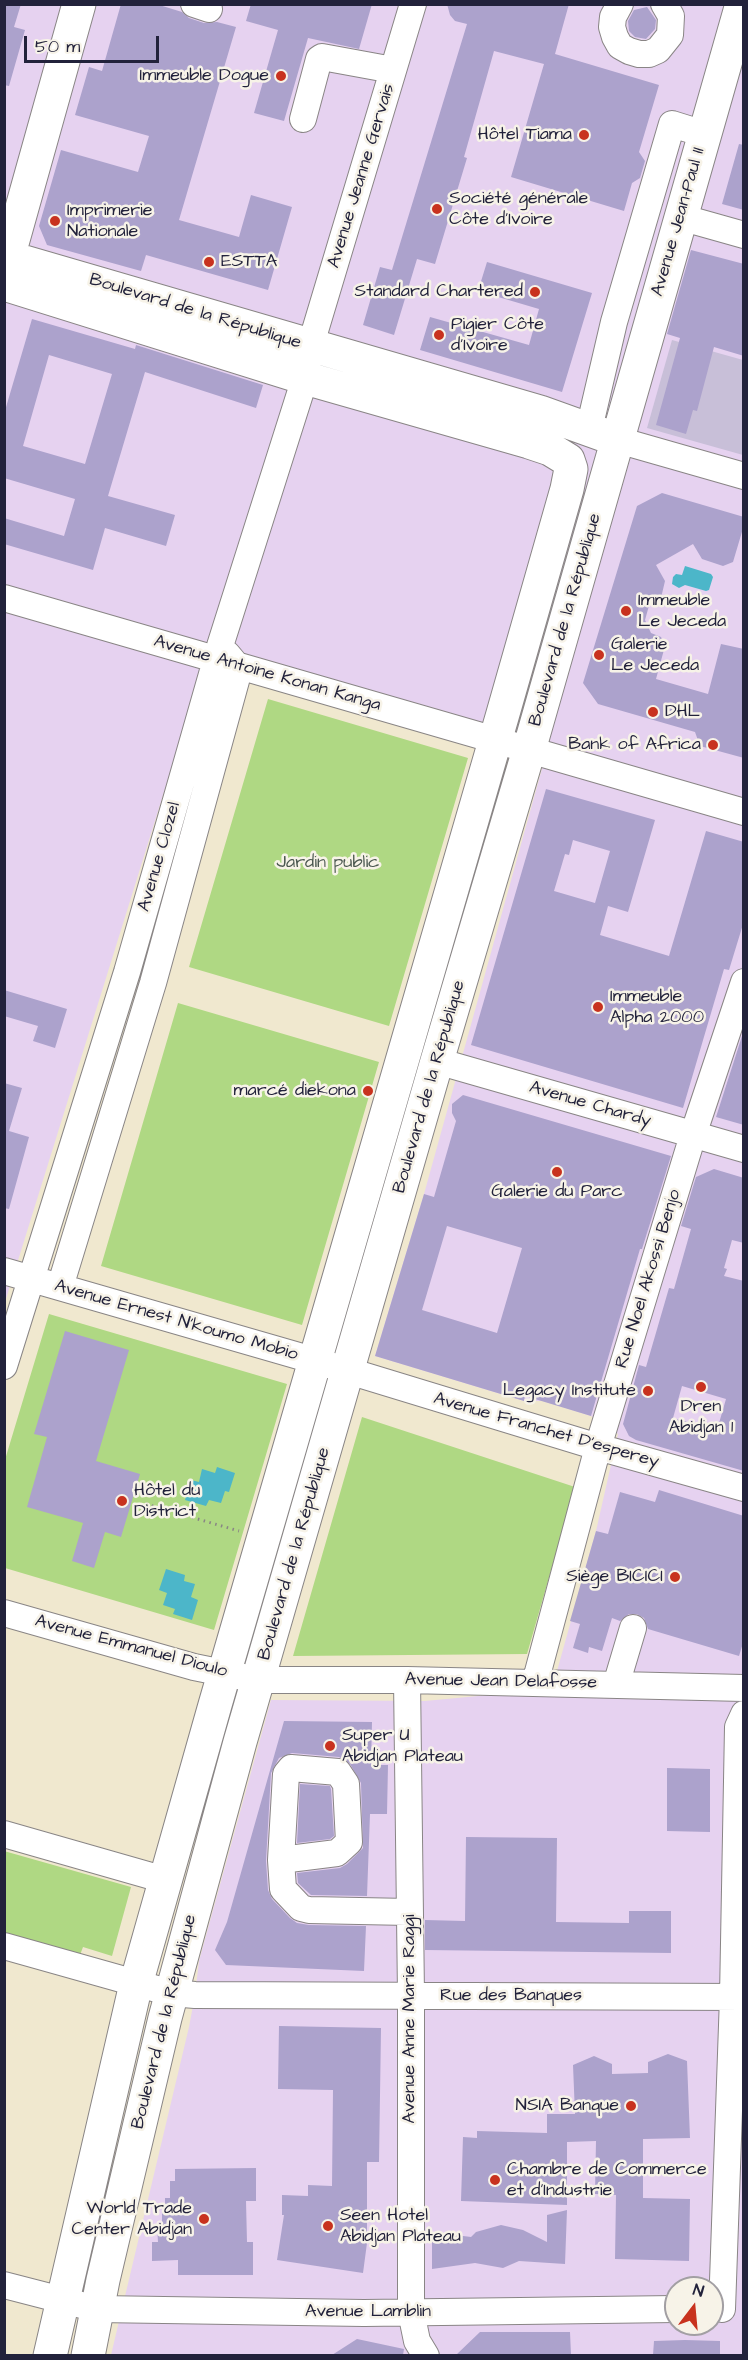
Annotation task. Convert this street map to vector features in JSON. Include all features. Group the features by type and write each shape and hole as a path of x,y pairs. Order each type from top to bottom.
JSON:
{"main road":[{"path":"6,267 79,4"},
{"name":"Avenue Jean-Paul II","path":"603,434 680,217 742,4"},
{"name":"Boulevard de la République","path":"6,267 308,362 550,449 568,460 571,469 495,741 136,1984 50,2355"},
{"name":"Boulevard de la République","path":"88,2355 171,1993 258,1680 436,1061 529,750 603,434 308,362"},
{"path":"568,460 580,458 603,434"}],"street":[{"name":"Avenue Jeanne Gervais","path":"308,362 413,4"},
{"path":"620,4 613,17 612,27 621,46 629,51 662,59 672,25 671,16 664,4"},
{"path":"303,119 319,59 322,57 393,70"},
{"path":"704,134 672,124 614,322 603,434 744,476"},
{"path":"680,217 744,235"},
{"name":"Avenue Clozel","path":"4,1366 225,658 308,362"},
{"name":"Avenue Antoine Konan Kanga","path":"4,598 225,658 495,741 744,812"},
{"path":"60,1287 153,983 225,658"},
{"name":"Rue Noel Akossi Benjo","path":"535,1683 598,1447 693,1135 744,982"},
{"name":"Avenue Chardy","path":"436,1061 744,1149"},
{"name":"Avenue Ernest N'koumo Mobio","path":"4,1271 348,1372"},
{"name":"Avenue Franchet D'esperey","path":"348,1372 744,1488"},
{"name":"Avenue Emmanuel Dioulo","path":"4,1612 106,1643 258,1680"},
{"path":"616,1685 633,1628"},
{"name":"Avenue Jean Delafosse","path":"258,1680 407,1680 744,1688"},
{"name":"Avenue Anne Marie Raggi","path":"407,1680 411,1995 411,2312 417,2341 426,2355"},
{"path":"726,2309 738,1997 738,1727 744,1714"},
{"path":"4,1834 165,1880"},
{"path":"281,1860 284,1889 301,1908 409,1912"},
{"name":"Rue des Banques","path":"4,1946 171,1993 738,1997"},
{"name":"Avenue Lamblin","path":"4,2285 97,2309 411,2312 664,2310"}],"path":[{"path":"146,1503 264,1538"}],"shaded area":[{"path":"5,5 743,5 743,2355 111,2355 189,2027 199,1961 271,1700 425,1701 552,1689 596,1531 618,1434 591,1416 543,1401 524,1401 375,1356 424,1194 548,747 207,654 5,1302"},
{"path":"672,340 743,360 743,455 647,428"}],"green space":[{"name":"Jardin public","path":"268,699 468,758 389,1026 189,967"},
{"path":"178,1003 379,1062 302,1325 101,1266"},
{"path":"49,1314 287,1384 214,1630 5,1568 4,1463"},
{"path":"362,1417 575,1487 527,1654 293,1656"},
{"path":"4,1851 131,1887 112,1956 83,1947 80,1955 5,1934"}],"water":[{"path":"685,566 711,574 713,577 709,590 685,585 679,588 672,584 673,577 676,574 682,575"},
{"path":"217,1467 235,1473 229,1492 225,1491 221,1503 209,1500 206,1506 185,1500 191,1480 199,1482 202,1469 215,1473"},
{"path":"166,1569 185,1575 184,1581 195,1584 191,1597 198,1600 192,1620 173,1614 175,1609 163,1605 167,1593 159,1590"}],"building":[{"path":"4,4 21,4 14,27 25,30 9,86 4,85"},
{"path":"121,4 156,4 182,12 189,18 204,23 217,22 236,27 179,220 239,237 251,195 292,207 268,290 146,255 141,271 47,245 39,226 61,150 138,172 149,136 75,115 89,67 102,71"},
{"path":"251,4 372,4 359,49 308,38 284,121 254,113 278,30 246,21"},
{"path":"447,4 569,4 555,54 659,85 639,152 645,161 640,178 632,183 624,211 511,177 544,64 494,51 464,157 467,158 435,264 417,259 394,335 363,325 380,267 392,270 467,24 455,21 450,15"},
{"path":"647,7 656,20 655,29 646,39 635,37 629,31 628,21 634,10"},
{"path":"739,144 744,145 744,210 722,204"},
{"path":"691,250 744,264 744,356 714,347 697,411 693,410 686,434 656,425 680,338 667,334"},
{"path":"487,262 592,293 562,392 420,350 430,317 529,345 539,309 478,291"},
{"path":"32,319 135,349 136,345 263,385 256,408 145,372 108,496 175,515 166,546 105,528 93,570 4,544 4,518 64,536 75,499 4,478 4,414","holes":["49,355 112,374 85,464 23,446"]},
{"name":"Immeuble Le Jeceda","path":"662,493 744,517 744,525 733,562 723,566 702,559 693,544 656,565 665,581 661,598 650,602 645,620 651,633 661,637 665,646 656,679 708,694 721,644 744,649 744,758 700,746 695,732 598,704 583,683 637,506"},
{"name":"Immeuble Alpha 2000","path":"546,789 655,820 628,912 608,906 600,935 669,956 706,831 744,842 744,921 729,970 724,969 683,1108 471,1045","holes":["573,840 610,851 595,903 554,891 565,854 569,855"]},
{"path":"4,990 67,1009 55,1048 33,1041 38,1026 4,1016"},
{"path":"742,1036 744,1036 744,1125 716,1117"},
{"path":"4,1083 22,1088 9,1131 29,1137 9,1209 4,1208"},
{"path":"463,1095 671,1156 642,1249 640,1249 591,1416 525,1396 524,1401 375,1356 424,1194 434,1197 456,1121 452,1113 452,1104","holes":["447,1226 522,1248 497,1333 422,1310"]},
{"path":"714,1169 744,1178 744,1243 732,1240 724,1276 744,1281 744,1471 636,1440 629,1436 623,1424 639,1365 646,1367 669,1288 674,1289 691,1229 681,1226 696,1177","holes":["682,1386 726,1399 717,1430 673,1418"]},
{"path":"65,1331 129,1350 96,1461 140,1474 121,1537 105,1532 94,1568 72,1561 83,1523 27,1507 47,1437 34,1434"},
{"name":"Siège BICICI","path":"659,1490 744,1516 744,1640 739,1656 648,1629 644,1618 637,1614 629,1614 620,1621 612,1618 602,1651 589,1647 588,1653 573,1648 580,1624 570,1621 596,1531 608,1534 620,1492 655,1502"},
{"path":"284,1721 372,1722 371,1765 388,1765 387,1814 370,1814 367,1896 311,1895 298,1883 297,1873 340,1868 363,1848 361,1783 350,1764 339,1757 292,1753 279,1758 271,1773 266,1861 268,1890 272,1899 297,1923 366,1926 364,1971 226,1965 215,1950 227,1922"},
{"path":"667,1768 710,1769 710,1832 667,1831"},
{"path":"300,1784 330,1786 334,1836 330,1839 297,1843"},
{"path":"466,1837 557,1838 556,1922 629,1923 629,1911 671,1911 671,1953 425,1950 425,1920 465,1921"},
{"path":"279,2026 381,2028 379,2162 367,2162 367,2243 363,2273 277,2260 284,2215 282,2215 282,2195 308,2196 308,2185 332,2186 333,2090 278,2089"},
{"path":"668,2054 687,2061 690,2138 643,2139 643,2198 690,2199 689,2261 615,2259 616,2195 595,2194 596,2141 567,2142 567,2205 461,2201 463,2137 477,2138 477,2131 547,2133 547,2114 575,2114 573,2065 594,2056 612,2064 612,2074 648,2073 648,2062"},
{"name":"World Trade Center Abidjan","path":"256,2168 256,2201 246,2201 247,2242 253,2242 253,2275 178,2275 178,2260 152,2261 152,2242 158,2242 157,2226 162,2226 165,2198 170,2198 170,2181 175,2181 175,2169"},
{"path":"567,2210 565,2264 519,2261 503,2268 475,2263 432,2269 432,2232 471,2237 476,2232 501,2225 523,2230 547,2242 547,2215"},
{"path":"480,2332 570,2332 571,2355 456,2355"},
{"path":"357,2339 404,2349 403,2355 332,2355"},
{"path":"654,2341 720,2341 720,2355 653,2355"}],"place":[{"name":"Immeuble Dogue","path":"281,76"},
{"name":"Hôtel Tiama","path":"584,135"},
{"name":"Société générale Côte d’Ivoire","path":"437,209"},
{"name":"Imprimerie Nationale","path":"55,221"},
{"name":"ESTTA","path":"209,262"},
{"name":"Standard Chartered","path":"535,292"},
{"name":"Pigier Côte d'Ivoire","path":"439,335"},
{"name":"Immeuble Le Jeceda","path":"626,611"},
{"name":"Galerie Le Jeceda","path":"599,655"},
{"name":"DHL","path":"653,712"},
{"name":"Bank of Africa","path":"713,745"},
{"name":"Immeuble Alpha 2000","path":"598,1007"},
{"name":"marcé diekona","path":"368,1091"},
{"name":"Galerie du Parc","path":"557,1172"},
{"name":"Dren Abidjan 1","path":"701,1387"},
{"name":"Legacy Institute","path":"648,1391"},
{"name":"Hôtel du District","path":"122,1501"},
{"name":"Siège BICICI","path":"675,1577"},
{"name":"Super U Abidjan Plateau","path":"330,1746"},
{"name":"NSIA Banque","path":"631,2106"},
{"name":"Chambre de Commerce et d'Industrie","path":"495,2180"},
{"name":"World Trade Center Abidjan","path":"204,2219"},
{"name":"Seen Hotel Abidjan Plateau","path":"328,2226"}]}
